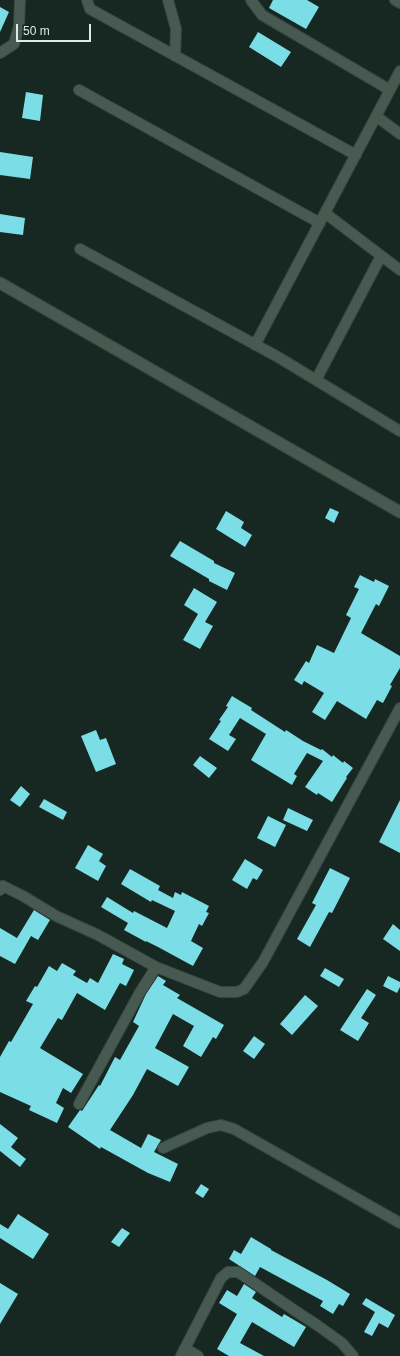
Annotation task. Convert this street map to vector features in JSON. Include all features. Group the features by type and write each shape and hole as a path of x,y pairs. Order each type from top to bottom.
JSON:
{"street":[{"path":"0,53 14,44 19,26 20,0"},
{"path":"87,0 90,9 356,155"},
{"path":"168,0 176,29 175,56"},
{"path":"251,0 262,15 390,90"},
{"path":"396,0 400,3"},
{"path":"256,345 400,71"},
{"path":"78,90 320,223"},
{"path":"376,116 400,134"},
{"path":"325,213 400,270"},
{"path":"80,250 278,357 400,431"},
{"path":"316,380 381,256"},
{"path":"0,283 400,512"},
{"path":"0,890 2,886 24,896 56,916 105,939 156,967 220,992 237,992 244,989 263,962 400,708"},
{"path":"79,1104 139,994 156,967"},
{"path":"163,1148 207,1128 220,1126 234,1129 400,1223"},
{"path":"198,1356 183,1352 221,1278 228,1272 238,1272 318,1325 342,1343 353,1356"}],"building":[{"path":"273,0 307,0 319,7 306,29 269,8"},
{"path":"0,7 9,12 0,32"},
{"path":"258,32 291,52 281,67 249,47"},
{"path":"26,92 43,95 40,121 22,118"},
{"path":"0,152 33,157 30,179 0,175"},
{"path":"0,214 25,218 23,235 0,232"},
{"path":"330,508 339,512 334,523 325,518"},
{"path":"226,511 244,522 241,528 252,535 245,547 216,529"},
{"path":"180,541 214,561 214,563 235,573 227,590 209,581 209,579 170,556"},
{"path":"360,575 374,582 375,579 389,586 379,606 376,604 361,633 400,656 400,668 390,685 392,686 383,703 377,700 366,719 337,701 325,720 312,712 324,693 304,681 302,685 294,680 306,661 309,663 317,645 334,653 351,618 346,615 359,589 354,587"},
{"path":"194,588 217,602 205,622 213,626 200,649 183,640 198,614 184,605"},
{"path":"232,696 252,708 251,710 285,732 286,730 303,741 321,750 322,749 332,757 333,755 343,763 344,761 353,768 346,777 347,778 332,802 305,787 323,761 307,753 294,774 297,776 292,785 251,760 266,734 240,718 229,735 236,739 228,751 209,739 221,721 219,720 228,707 226,706"},
{"path":"96,730 100,740 106,738 116,764 96,772 81,736"},
{"path":"200,756 217,768 209,778 193,765"},
{"path":"21,786 30,794 20,807 10,800"},
{"path":"44,799 67,812 63,820 39,807"},
{"path":"400,800 400,853 379,842"},
{"path":"288,808 313,820 307,831 283,820"},
{"path":"268,816 286,825 275,847 257,838"},
{"path":"88,845 103,854 99,861 106,866 98,881 75,868"},
{"path":"245,859 263,870 257,880 253,878 247,889 232,880"},
{"path":"330,868 350,878 332,913 329,912 310,947 297,939 316,905 312,903"},
{"path":"130,869 160,886 158,890 173,898 175,892 181,895 182,892 209,906 206,912 209,913 202,926 199,924 191,941 203,948 193,966 124,930 128,923 101,907 107,897 133,913 134,911 167,928 175,911 152,900 151,902 121,884"},
{"path":"34,910 50,920 38,940 31,936 15,964 0,956 0,928 17,938"},
{"path":"393,924 400,930 400,951 383,939"},
{"path":"113,954 124,959 122,964 134,970 126,986 120,983 105,1010 77,993 62,1020 58,1018 40,1048 83,1074 71,1093 63,1088 56,1103 64,1108 57,1123 29,1110 31,1106 0,1092 0,1057 9,1041 11,1042 33,1004 26,1001 35,986 37,987 49,966 57,971 62,963 76,971 73,975 87,983 90,978 98,983"},
{"path":"325,968 344,979 339,987 320,976"},
{"path":"158,976 166,981 163,985 180,995 177,998 224,1025 216,1039 213,1037 201,1057 183,1046 194,1026 173,1014 155,1048 189,1067 178,1086 147,1069 133,1095 110,1130 141,1148 148,1134 161,1140 154,1152 178,1164 170,1182 148,1173 101,1147 100,1149 68,1127 80,1110 82,1111 99,1085 100,1086 115,1057 120,1060 139,1026 133,1022 146,994"},
{"path":"388,976 400,982 400,987 397,993 383,986"},
{"path":"367,989 376,995 361,1018 369,1023 358,1041 340,1030"},
{"path":"305,995 318,1006 292,1035 280,1024"},
{"path":"254,1036 265,1044 254,1059 243,1051"},
{"path":"0,1124 18,1138 11,1147 26,1159 20,1167 0,1151"},
{"path":"201,1184 209,1189 203,1198 195,1193"},
{"path":"18,1214 49,1234 33,1259 0,1238 0,1224 8,1229"},
{"path":"122,1228 130,1233 119,1247 111,1242"},
{"path":"251,1237 271,1250 350,1294 343,1306 339,1304 333,1314 320,1306 323,1301 260,1267 255,1276 229,1259 234,1250 241,1254"},
{"path":"0,1283 18,1294 0,1324"},
{"path":"244,1284 256,1292 252,1298 282,1317 284,1314 306,1327 294,1347 252,1322 240,1343 264,1356 229,1356 217,1349 237,1314 219,1303 227,1290 237,1296"},
{"path":"366,1298 395,1315 388,1328 379,1323 372,1336 364,1332 375,1312 362,1304"}]}
